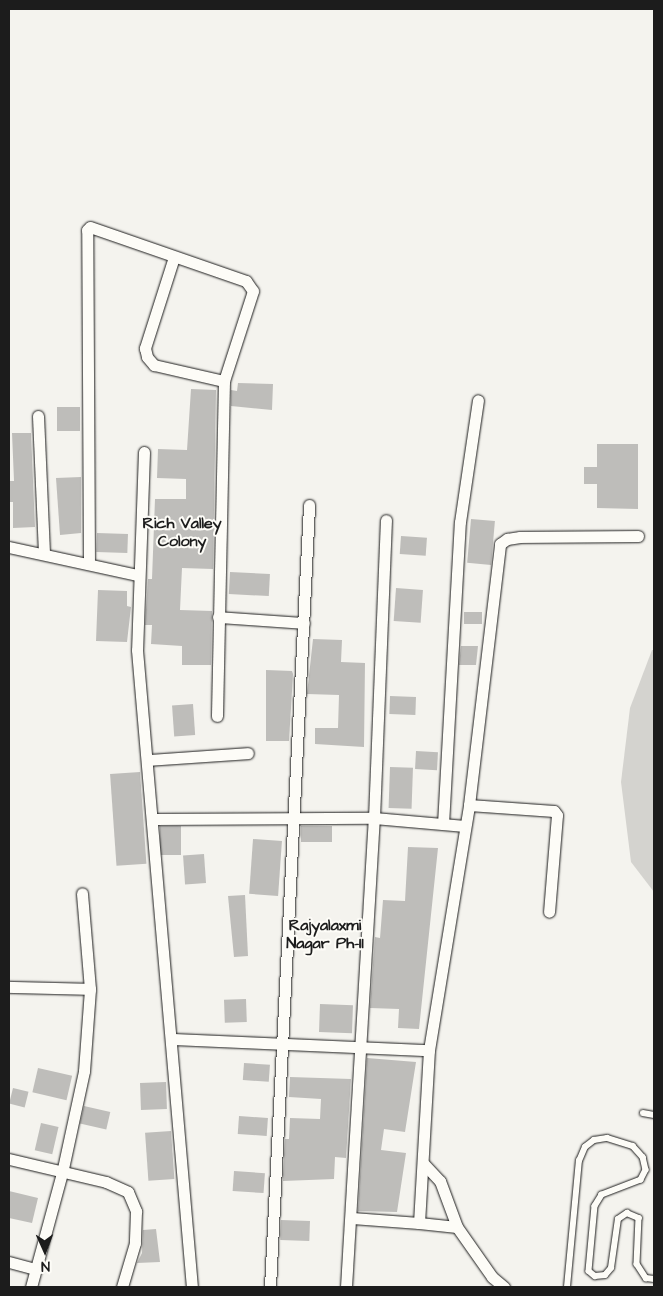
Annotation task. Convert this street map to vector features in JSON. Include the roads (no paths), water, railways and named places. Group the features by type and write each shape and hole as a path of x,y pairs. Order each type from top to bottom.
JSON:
{"street":[{"path":"89,564 87,230 90,227 251,285 253,291 224,381 218,617 218,716"},
{"path":"174,257 145,348 147,357 154,365 224,381"},
{"path":"443,824 460,522 478,400"},
{"path":"38,416 44,554"},
{"path":"144,452 137,575 137,650 173,1039 192,1287"},
{"path":"270,1287 295,817 309,505"},
{"path":"346,1287 352,1218 374,818 386,520"},
{"path":"419,1223 429,1050 469,805 500,544 506,539 520,537 638,536"},
{"path":"9,547 137,575"},
{"path":"218,617 304,623"},
{"path":"148,760 248,754"},
{"path":"469,805 554,811 557,815 549,912"},
{"path":"154,819 374,818 465,826"},
{"path":"31,1287 62,1173 84,1071 90,988 82,893"},
{"path":"9,992 9,987 90,988"},
{"path":"173,1039 429,1050"},
{"path":"9,1159 106,1182 128,1192 133,1200 135,1243 122,1287"},
{"path":"422,1163 440,1181 457,1227 492,1277 504,1287"},
{"path":"352,1218 457,1227"},
{"path":"9,1262 36,1269"}],"lane":[{"path":"642,1113 654,1115"},
{"path":"567,1287 579,1161 585,1147 594,1140 607,1138 633,1146 643,1157 646,1170 641,1180 602,1195 595,1206 588,1271 595,1276 605,1276 611,1268 618,1219 627,1213 639,1218 637,1264 646,1278 654,1278"}],"district":[{"name":"Rich Valley Colony","path":"182,532"},
{"name":"Rajyalaxmi Nagar Ph-II","path":"325,934"}]}
